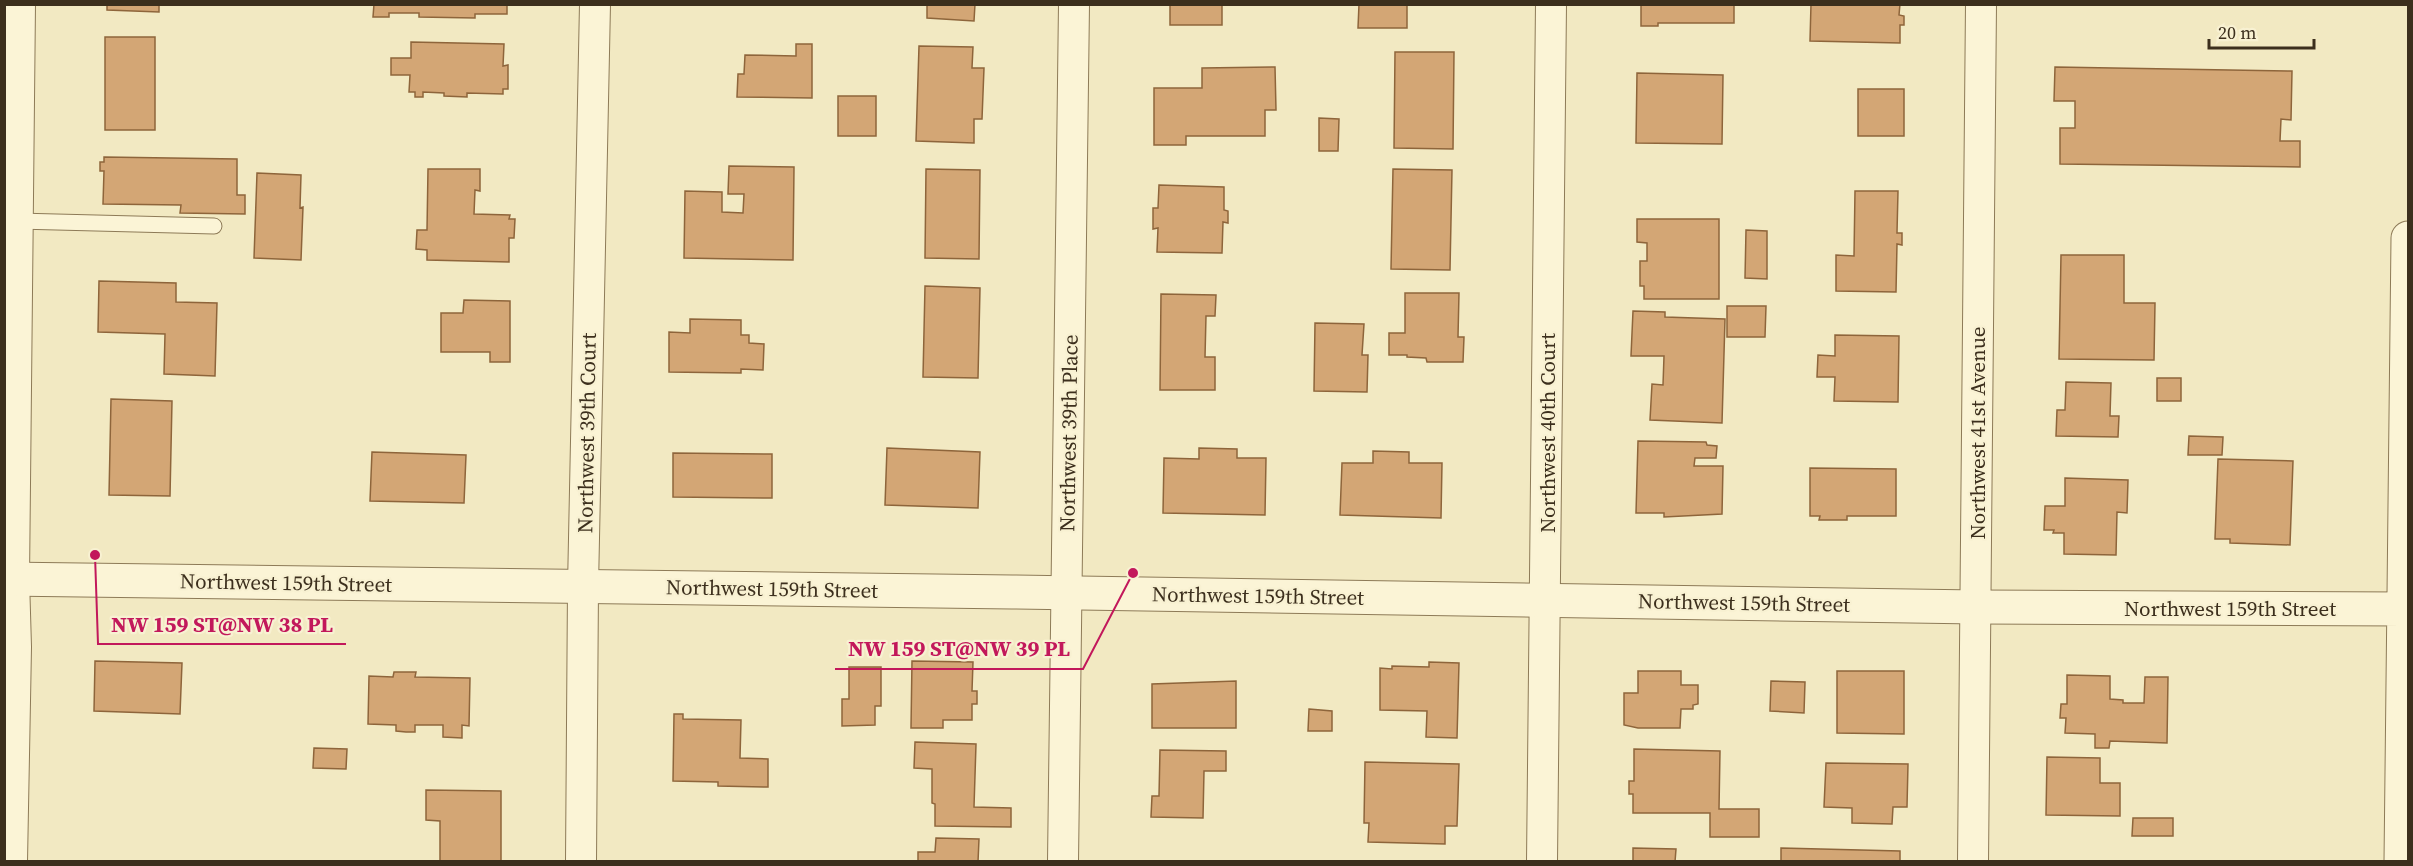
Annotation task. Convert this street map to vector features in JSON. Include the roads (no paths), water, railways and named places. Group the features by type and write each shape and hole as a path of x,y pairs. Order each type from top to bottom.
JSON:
{"street":[{"path":"12,861 15,647 9,579 20,4"},
{"name":"Northwest 39th Court","path":"581,861 595,4"},
{"name":"Northwest 39th Place","path":"1063,861 1074,4"},
{"name":"Northwest 40th Court","path":"1542,861 1551,4"},
{"name":"Northwest 41st Avenue","path":"1973,861 1981,4"},
{"path":"2401,861 2405,792 2404,609 2409,238"},
{"name":"Northwest 159th Street","path":"9,579 1977,607 2404,609"}],"lane":[{"path":"17,221 214,226"}],"place":[{"name":"NW 159 ST@NW 38 PL","path":"95,555"},
{"name":"NW 159 ST@NW 39 PL","path":"1133,573"}]}
